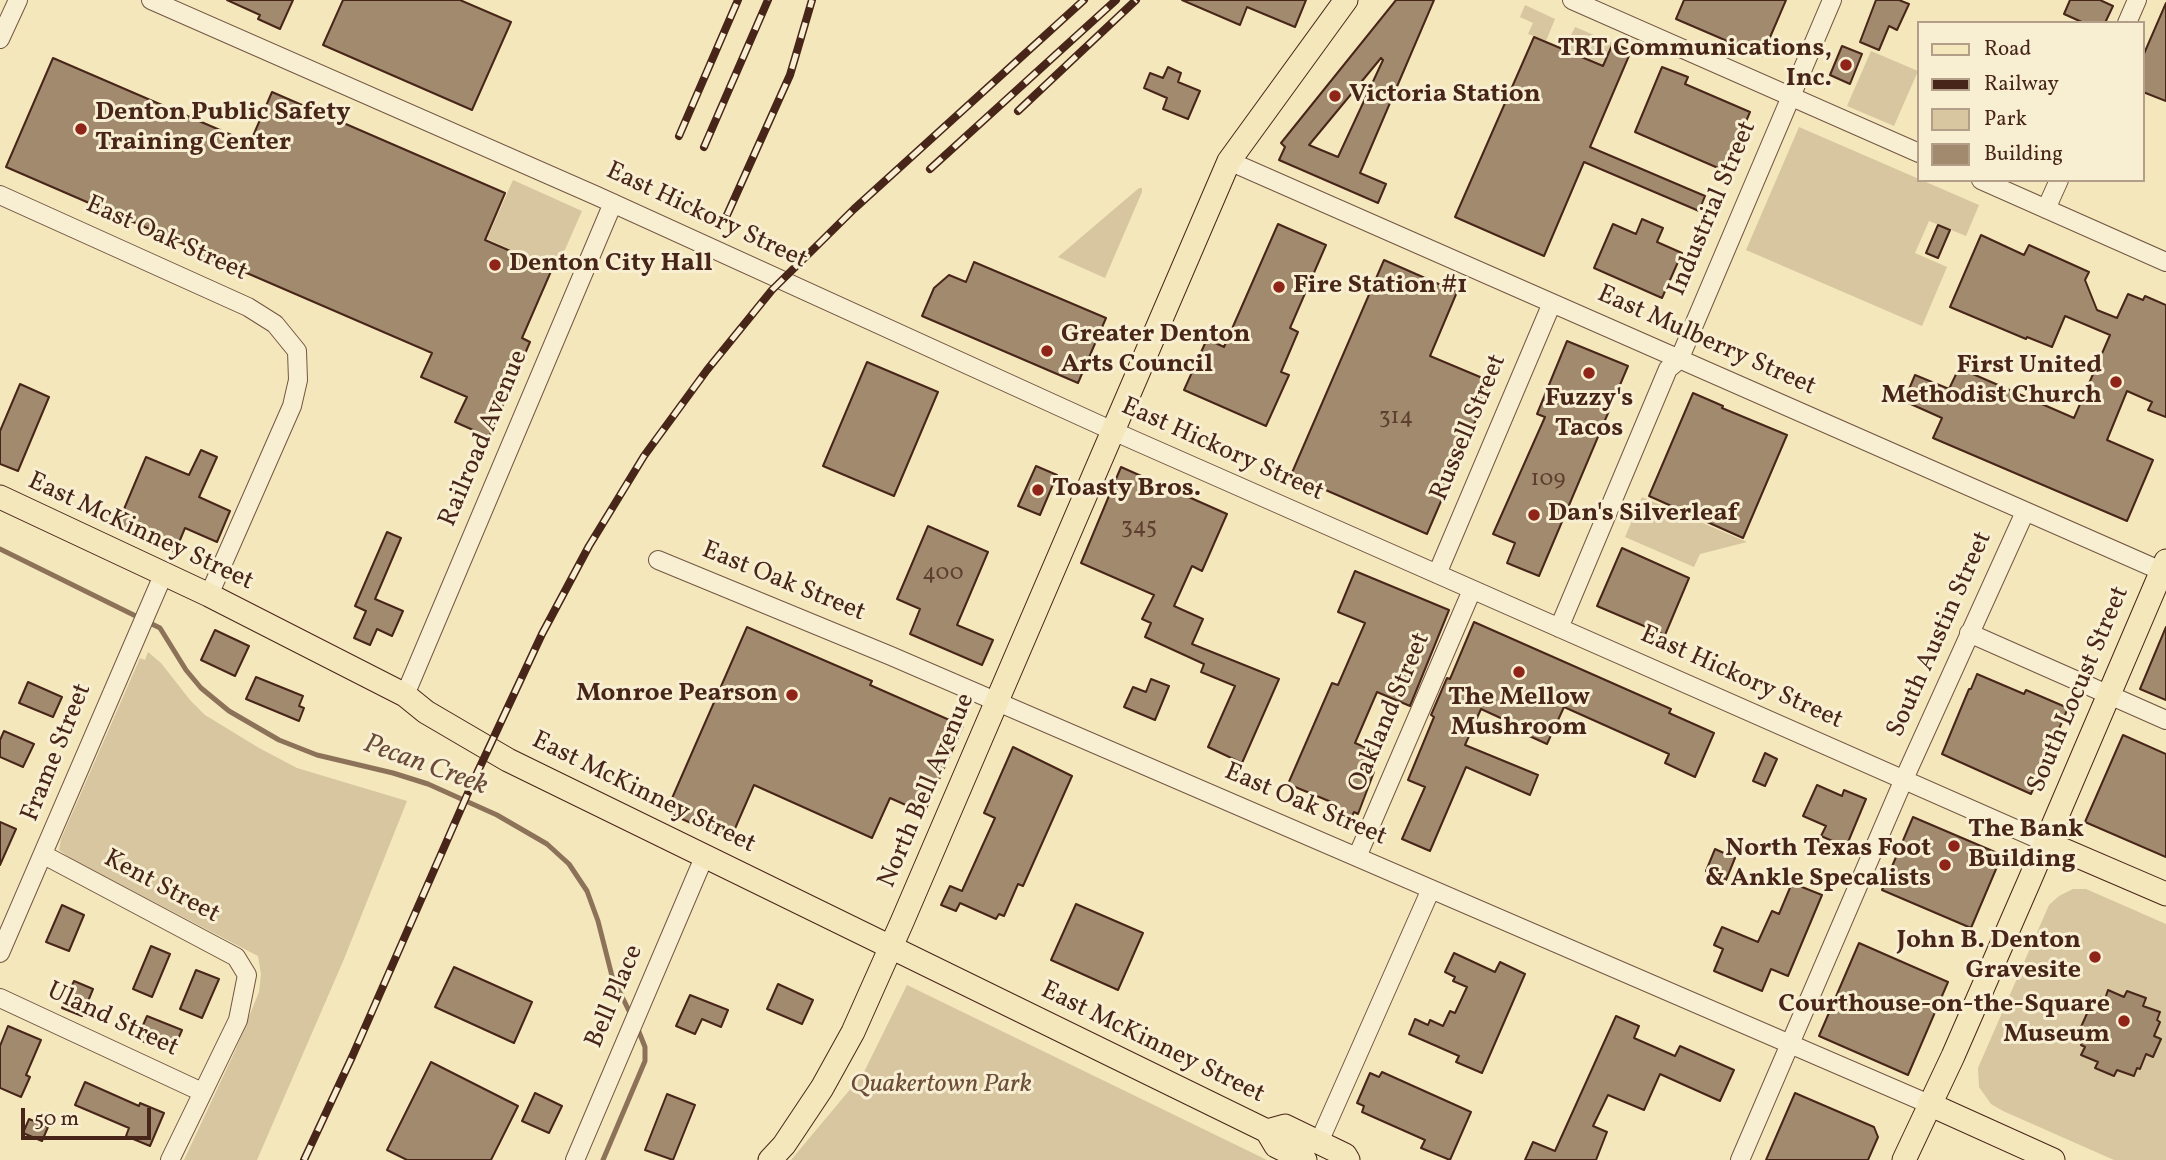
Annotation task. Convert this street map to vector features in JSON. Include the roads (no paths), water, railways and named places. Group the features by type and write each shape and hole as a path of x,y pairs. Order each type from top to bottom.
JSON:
{"main road":[{"name":"North Bell Avenue","path":"770,1160 784,1145 822,1088 852,1032 891,948 1229,161 1346,0"},
{"name":"East McKinney Street","path":"0,497 164,573 405,695 426,712 489,750 1267,1131 1276,1146 1345,1155 1348,1160"},
{"name":"South Locust Street","path":"1904,1160 1969,1019 2165,568"},
{"path":"2045,842 2166,894"},
{"path":"1930,1104 2053,1160"}],"street":[{"path":"0,39 18,0"},
{"name":"East Hickory Street","path":"150,0 613,203 1113,431 2045,842"},
{"path":"1572,0 1918,153"},
{"name":"Industrial Street","path":"1559,628 1668,369 1679,360 1832,0"},
{"path":"2128,21 2137,0"},
{"name":"East Mulberry Street","path":"1229,161 2025,512 2165,568"},
{"path":"1985,182 2166,262"},
{"path":"2046,209 2058,182"},
{"name":"East Oak Street","path":"0,195 248,307 275,324 297,351 298,380 292,406 209,595"},
{"name":"Railroad Avenue","path":"405,695 613,203"},
{"name":"Russell Street","path":"1437,574 1552,303"},
{"name":"South Austin Street","path":"1740,1160 1904,779 2025,512"},
{"name":"East Oak Street","path":"658,560 997,702 1930,1104"},
{"name":"Frame Street","path":"0,953 164,573"},
{"name":"Oakland Street","path":"1357,858 1472,590"},
{"path":"1969,633 2166,720"},
{"name":"Kent Street","path":"44,855 236,957 247,975 238,1020 202,1092"},
{"name":"Bell Place","path":"575,1160 705,855"},
{"path":"1312,1151 1431,889"},
{"name":"Uland Street","path":"0,998 202,1092"},
{"path":"170,1160 202,1092"}],"waterway":[{"name":"Pecan Creek","path":"0,549 160,628 186,670 201,688 229,711 279,740 317,755 428,784 497,815 547,844 569,864 587,891 612,976 631,1015"},
{"name":"Pecan Creek","path":"603,1160 645,1061 645,1047 637,1027"}],"railway":[{"path":"679,136 738,0"},
{"path":"704,147 768,0"},
{"path":"727,215 790,75 812,0"},
{"path":"304,1160 542,634 589,546 644,456 707,370 772,290 854,209 1084,0"},
{"path":"930,169 1116,0"},
{"path":"1018,111 1136,0"}],"place":[{"name":"TRT Communications, Inc.","path":"1846,65"},
{"name":"Victoria Station","path":"1335,96"},
{"name":"Denton Public Safety Training Center","path":"81,129"},
{"name":"Denton City Hall","path":"495,265"},
{"name":"Fire Station #1","path":"1279,287"},
{"name":"Greater Denton Arts Council","path":"1047,351"},
{"name":"Fuzzy's Tacos","path":"1589,373"},
{"name":"First United Methodist Church","path":"2116,382"},
{"name":"Toasty Bros.","path":"1038,490"},
{"name":"Dan's Silverleaf","path":"1534,515"},
{"name":"The Mellow Mushroom","path":"1519,672"},
{"name":"Monroe Pearson","path":"792,695"},
{"name":"The Bank Building","path":"1954,846"},
{"name":"North Texas Foot & Ankle Specalists","path":"1945,865"},
{"name":"John B. Denton Gravesite","path":"2095,957"},
{"name":"Courthouse-on-the-Square Museum","path":"2124,1021"}],"park label":[{"name":"Quakertown Park","path":"941,1086"}]}
